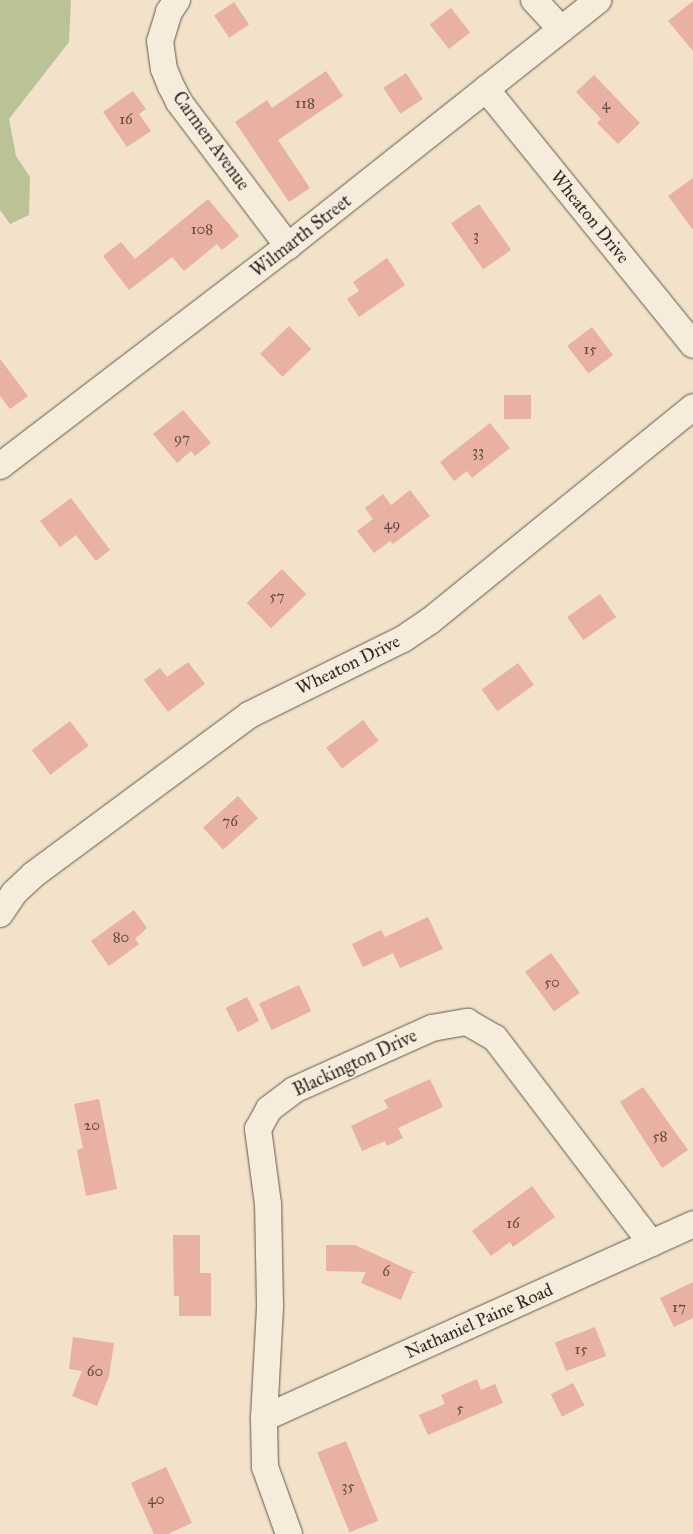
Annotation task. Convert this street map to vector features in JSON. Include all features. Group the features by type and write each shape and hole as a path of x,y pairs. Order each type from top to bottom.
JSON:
{"street":[{"name":"Carmen Avenue","path":"178,0 169,12 160,41 164,68 171,86 179,102 288,246"},
{"path":"534,0 561,29"},
{"name":"Wilmarth Street","path":"0,466 288,246 598,0"},
{"name":"Wheaton Drive","path":"486,89 693,345"},
{"name":"Wheaton Drive","path":"0,914 14,893 33,875 249,715 403,639 430,621 693,408"},
{"name":"Blackington Drive","path":"289,1534 266,1467 264,1418 270,1306 268,1204 258,1129 268,1109 294,1090 432,1028 467,1022 495,1038 650,1243"},
{"name":"Nathaniel Paine Road","path":"264,1418 693,1224"}],"green space":[{"path":"0,0 71,0 69,42 9,119 16,156 30,177 29,215 10,224 0,210"}],"building":[{"path":"693,1 693,51 668,21"},
{"path":"234,2 249,24 229,38 214,15"},
{"path":"451,8 470,32 449,49 430,25"},
{"path":"326,71 343,96 278,140 310,188 289,202 235,122 267,100 272,108"},
{"path":"406,73 423,99 400,114 383,88"},
{"path":"594,75 640,123 618,144 597,123 601,119 576,92"},
{"path":"133,91 146,109 139,114 151,131 127,147 103,112"},
{"path":"693,178 693,230 668,196"},
{"path":"208,199 239,236 222,250 217,244 184,271 172,257 129,290 103,256 121,242 135,259"},
{"path":"479,204 511,250 483,269 451,224"},
{"path":"387,258 405,285 359,317 347,299 359,291 353,282"},
{"path":"289,326 311,349 282,377 260,354"},
{"path":"592,327 613,355 588,374 567,346"},
{"path":"0,359 28,396 10,409 0,396"},
{"path":"504,395 531,395 531,419 504,419"},
{"path":"183,410 211,443 195,456 191,451 177,463 153,434"},
{"path":"490,423 510,448 472,478 467,471 454,481 440,462"},
{"path":"410,490 430,516 393,544 390,541 374,553 357,531 373,519 365,508 383,494 391,505"},
{"path":"71,498 110,550 96,561 76,535 60,547 40,521"},
{"path":"282,569 306,594 271,628 247,603"},
{"path":"600,594 616,617 583,640 567,617"},
{"path":"188,662 205,684 168,712 144,680 160,668 167,677"},
{"path":"518,663 534,685 497,711 482,689"},
{"path":"363,720 379,741 342,768 326,748"},
{"path":"70,721 89,746 50,775 32,750"},
{"path":"238,796 258,818 223,850 203,827"},
{"path":"134,910 147,928 135,939 139,944 109,966 91,941"},
{"path":"428,917 443,949 400,968 393,953 363,967 352,944 381,930 385,937"},
{"path":"551,953 580,993 554,1011 525,972"},
{"path":"299,985 311,1011 271,1030 259,1004"},
{"path":"247,997 259,1021 238,1032 226,1008"},
{"path":"430,1079 443,1107 398,1128 403,1138 387,1146 385,1141 362,1151 351,1126 388,1108 384,1100"},
{"path":"643,1087 688,1150 662,1168 620,1102"},
{"path":"99,1099 117,1189 86,1196 77,1150 83,1148 74,1104"},
{"path":"532,1186 555,1217 513,1247 510,1242 491,1256 472,1231"},
{"path":"173,1235 200,1235 200,1273 211,1273 211,1316 179,1316 179,1296 174,1296"},
{"path":"326,1245 355,1245 416,1273 412,1273 401,1300 361,1283 366,1272 326,1271"},
{"path":"693,1282 693,1318 674,1327 660,1298"},
{"path":"595,1327 606,1356 566,1371 555,1342"},
{"path":"73,1337 114,1343 109,1376 97,1406 72,1396 82,1371 69,1369"},
{"path":"477,1379 481,1390 495,1384 503,1403 428,1435 419,1415 445,1404 441,1395"},
{"path":"573,1383 584,1405 562,1417 551,1394"},
{"path":"346,1441 378,1521 349,1532 317,1453"},
{"path":"166,1467 192,1523 168,1534 154,1534 131,1483"}]}
